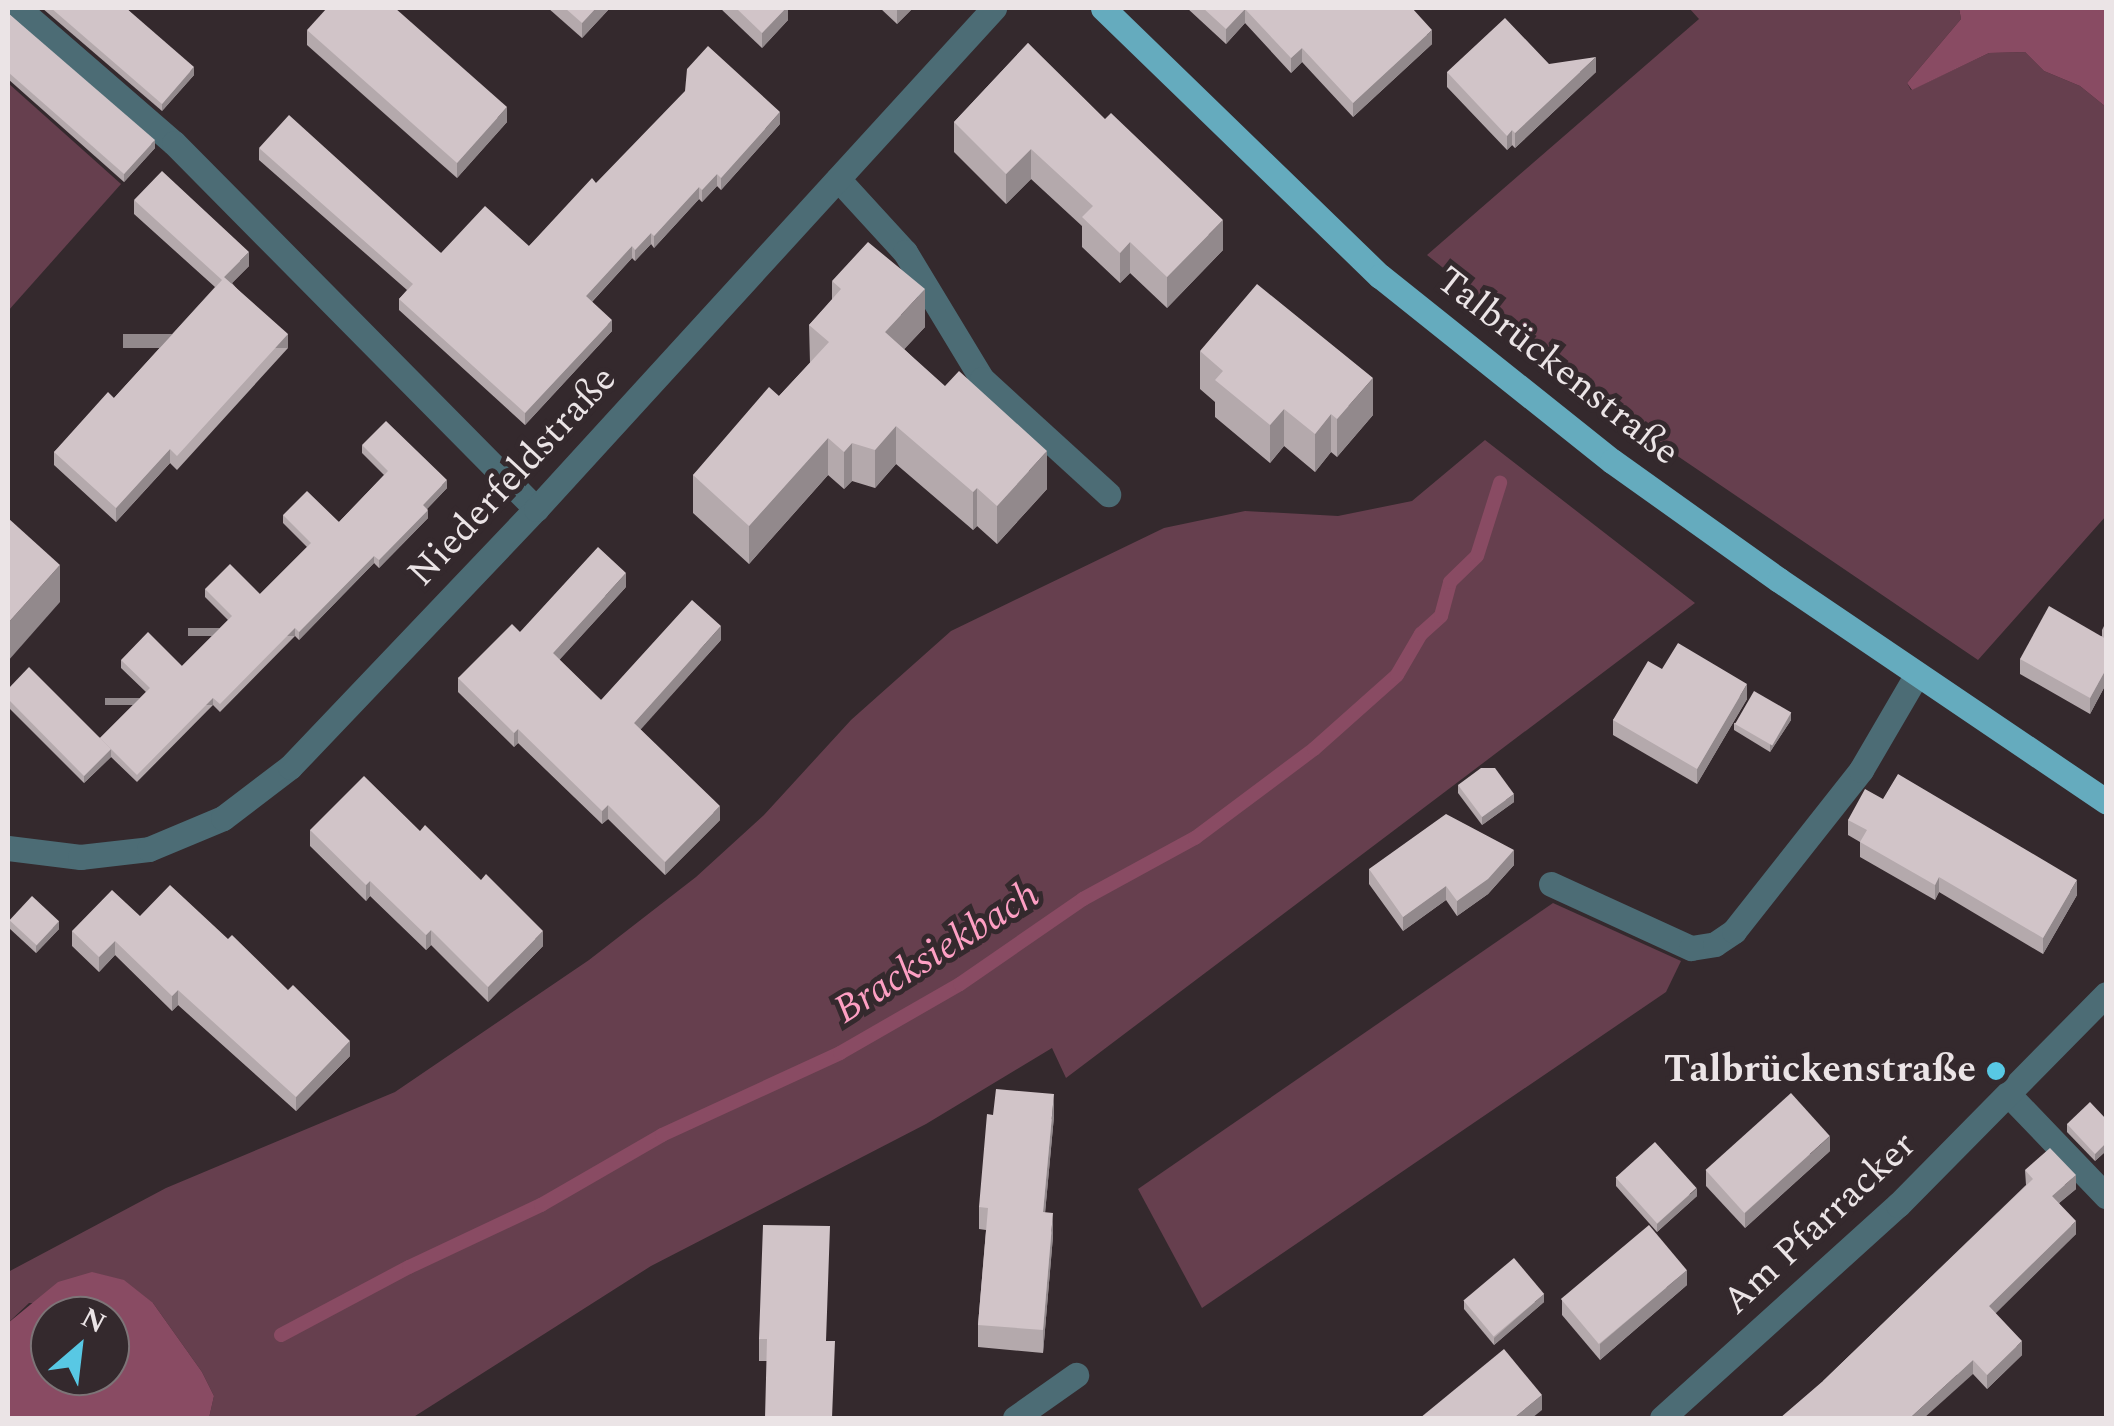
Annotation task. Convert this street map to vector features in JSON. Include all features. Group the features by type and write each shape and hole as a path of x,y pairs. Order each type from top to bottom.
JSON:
{"main road":[{"name":"Talbrückenstraße","path":"1104,8 1380,276 1612,461 2106,800"}],"street":[{"path":"18,8 174,143 536,509"},
{"name":"Niederfeldstraße","path":"8,848 80,858 149,849 222,818 290,767 536,509 994,8"},
{"path":"838,179 904,252 982,379 1108,494"},
{"path":"1551,884 1691,948 1715,944 1734,931 1862,770 1918,674"},
{"name":"Am Pfarracker","path":"1662,1418 1898,1205 2010,1096 2106,994"},
{"path":"2010,1096 2106,1196"},
{"path":"1015,1418 1076,1376"}],"shaded area":[{"path":"1689,8 1959,8 1961,19 1907,83 1911,90 1989,53 2025,52 2044,71 2080,86 2106,107 2106,516 1978,660 1679,457 1427,255 1699,19"},
{"path":"1959,8 2106,8 2106,107 2080,86 2044,71 2025,52 1989,53 1912,90 1907,83 1961,19"},
{"path":"8,83 121,184 8,311"},
{"path":"1485,440 1695,603 1066,1078 1052,1048 926,1124 651,1266 412,1418 209,1418 214,1396 202,1372 153,1303 130,1303 130,1296 30,1296 30,1303 8,1323 8,1272 166,1188 395,1092 589,960 696,877 764,815 851,720 951,631 1164,528 1245,511 1338,516 1412,501"},
{"path":"1553,903 1681,961 1666,992 1202,1308 1138,1189"},
{"path":"92,1272 124,1280 153,1303 202,1372 214,1396 209,1418 8,1418 8,1323 30,1305 30,1396 130,1396 130,1296 41,1296 58,1282"}],"building":[{"path":"51,8 126,8 194,67 162,104"},
{"path":"327,8 395,8 507,107 457,163 307,30"},
{"path":"565,8 596,8 582,23"},
{"path":"736,8 786,8 762,33"},
{"path":"1203,8 1412,8 1432,30 1353,103 1302,48 1291,58 1245,9 1226,29"},
{"path":"8,13 155,140 124,174 8,72"},
{"path":"1505,18 1549,64 1596,57 1515,133 1512,130 1507,136 1447,72"},
{"path":"1028,43 1105,119 1111,113 1223,220 1167,277 1130,242 1120,253 1082,217 1093,206 1031,149 1006,174 954,122"},
{"path":"708,46 780,112 721,178 717,174 702,190 699,187 654,236 651,233 635,250 632,246 586,296 612,320 525,413 399,299 413,284 259,148 289,115 441,253 485,206 529,246 592,178 596,183 685,91 687,69"},
{"path":"162,171 249,252 224,277 288,334 177,456 170,449 116,508 54,452 108,392 114,398 222,280 134,200"},
{"path":"868,242 925,289 885,332 945,386 959,371 1047,451 997,506 977,488 973,492 896,426 875,450 852,443 844,452 828,438 749,526 693,475 769,387 779,396 829,342 809,325 841,289 832,281"},
{"path":"1257,284 1373,378 1337,419 1331,414 1315,434 1284,409 1270,425 1215,380 1223,371 1200,351"},
{"path":"386,421 447,480 423,505 428,510 379,560 374,556 299,632 295,628 220,704 213,698 137,775 100,738 150,688 121,660 148,632 182,666 232,616 205,589 230,564 260,594 311,543 283,515 307,491 339,522 388,471 362,445"},
{"path":"8,518 60,565 8,623"},
{"path":"598,547 626,573 553,653 601,700 692,600 721,626 634,723 720,806 665,862 608,805 602,811 518,729 514,733 458,678 512,624 520,632"},
{"path":"2049,606 2106,639 2106,669 2090,698 2020,659"},
{"path":"1678,643 1747,684 1697,769 1613,720 1648,661 1662,669"},
{"path":"29,667 111,749 84,776 8,699 8,689"},
{"path":"1754,691 1791,713 1772,745 1735,724"},
{"path":"1481,768 1495,768 1514,794 1482,817 1458,785"},
{"path":"1898,774 2077,880 2043,938 1939,877 1935,885 1860,842 1867,830 1848,820 1865,789 1883,799"},
{"path":"364,776 420,831 425,825 481,880 486,874 543,931 488,987 431,930 426,935 370,881 366,885 310,830"},
{"path":"1446,814 1514,850 1488,879 1457,901 1446,886 1403,917 1369,869"},
{"path":"170,885 228,939 232,935 288,990 293,985 350,1041 296,1097 178,990 172,996 115,941 99,957 72,931 112,890 140,916"},
{"path":"32,896 59,921 37,945 9,920"},
{"path":"996,1089 1054,1094 1043,1212 1053,1213 1043,1330 978,1325 988,1208 979,1207 987,1114 993,1115"},
{"path":"1791,1093 1830,1136 1744,1213 1706,1170"},
{"path":"2090,1102 2106,1119 2106,1143 2095,1154 2067,1124"},
{"path":"1655,1142 1696,1188 1657,1224 1616,1177"},
{"path":"2050,1148 2076,1175 2052,1196 2076,1221 1989,1306 2022,1341 1987,1375 1973,1360 1910,1418 1780,1418 2033,1179 2025,1170"},
{"path":"763,1225 830,1226 826,1341 835,1341 832,1418 765,1418 767,1339 759,1339"},
{"path":"1649,1225 1687,1270 1599,1344 1561,1299"},
{"path":"1514,1258 1544,1294 1494,1336 1463,1300"},
{"path":"1504,1349 1542,1395 1514,1418 1420,1418"}],"waterway":[{"name":"Bracksiekbach","path":"281,1335 409,1267 541,1205 662,1135 840,1053 960,984 1083,899 1195,838 1314,749 1397,675 1421,634 1441,616 1450,582 1477,556 1500,483"}],"place":[{"name":"Talbrückenstraße","path":"1996,1071"}]}
